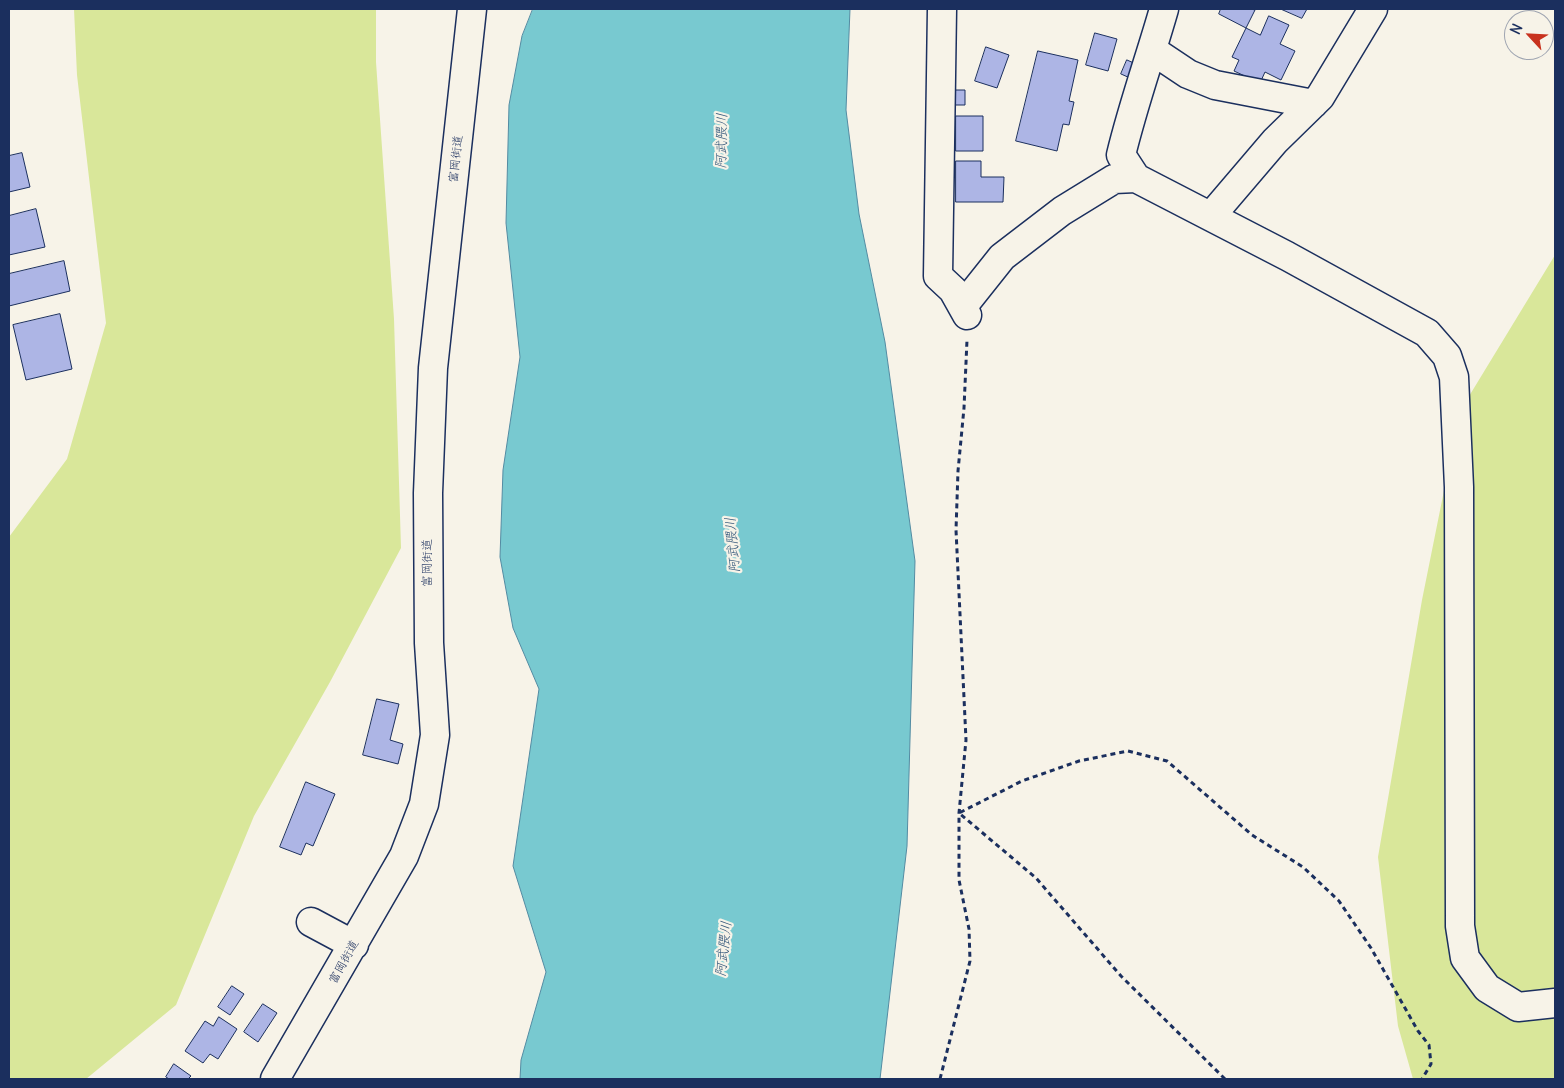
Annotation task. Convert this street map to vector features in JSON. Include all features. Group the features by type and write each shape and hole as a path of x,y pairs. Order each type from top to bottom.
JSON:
{"street":[{"name":"富岡街道","path":"275,1079 404,856 424,804 435,735 428,613 428,493 433,368 472,9"},
{"path":"942,9 938,276 953,290 965,310 1002,257 1062,211 1114,179 1136,178 1211,216 1427,333 1447,356 1454,376 1459,487 1458,807 1460,926 1464,958 1487,988 1518,1007 1555,1003"},
{"path":"1136,178 1121,155 1133,105 1164,9"},
{"path":"1211,216 1274,141 1313,104 1330,81 1364,20 1373,9"},
{"path":"1152,50 1188,74 1215,86 1313,104"},
{"path":"312,922 354,945"}],"path":[{"path":"940,1079 970,960 969,929 959,880 960,812 966,740 956,530 958,471 964,408 965,310"},
{"path":"960,812 1022,781 1079,761 1128,750 1167,761 1252,835 1303,867 1339,901 1371,948 1418,1031 1429,1045 1431,1064 1422,1079"},
{"path":"960,812 1036,878 1121,976 1225,1079"}],"green space":[{"path":"74,9 376,9 376,62 394,319 401,548 330,682 254,816 176,1005 86,1079 9,1079 9,537 67,459 106,323 77,75"},
{"path":"1555,255 1555,1079 1413,1079 1398,1026 1378,857 1422,600 1460,411"}],"water":[{"name":"阿武隈川","path":"533,9 850,9 846,110 859,214 885,342 915,561 907,846 880,1079 520,1079 521,1060 546,972 513,866 539,689 513,628 500,557 503,470 520,357 506,223 509,105 522,36"}],"building":[{"path":"1221,9 1255,10 1246,28 1219,14"},
{"path":"1281,9 1307,9 1302,18"},
{"path":"1269,16 1289,25 1280,44 1295,51 1281,80 1265,72 1260,83 1234,71 1239,60 1232,57 1246,28 1260,35"},
{"path":"1095,33 1117,39 1108,71 1086,65"},
{"path":"986,47 1009,55 997,88 975,81"},
{"path":"1038,51 1078,60 1069,101 1074,102 1069,125 1063,124 1057,151 1016,141"},
{"path":"1127,60 1136,64 1130,78 1121,74"},
{"path":"955,90 965,90 965,105 955,105"},
{"path":"956,116 983,116 983,151 956,151"},
{"path":"22,153 30,187 9,192 9,156"},
{"path":"956,161 981,161 981,177 1004,177 1003,202 956,202"},
{"path":"36,209 45,247 9,255 9,216"},
{"path":"64,261 70,291 9,306 9,274"},
{"path":"60,314 72,369 26,380 13,325"},
{"path":"377,699 399,704 390,740 403,744 398,764 363,755"},
{"path":"306,782 335,794 313,846 306,843 301,855 280,847"},
{"path":"232,986 244,994 230,1015 218,1007"},
{"path":"263,1004 277,1013 258,1042 244,1032"},
{"path":"219,1017 237,1029 218,1059 210,1054 203,1063 185,1051 205,1021 213,1026"},
{"path":"174,1064 191,1076 188,1079 169,1079 166,1077"}]}
